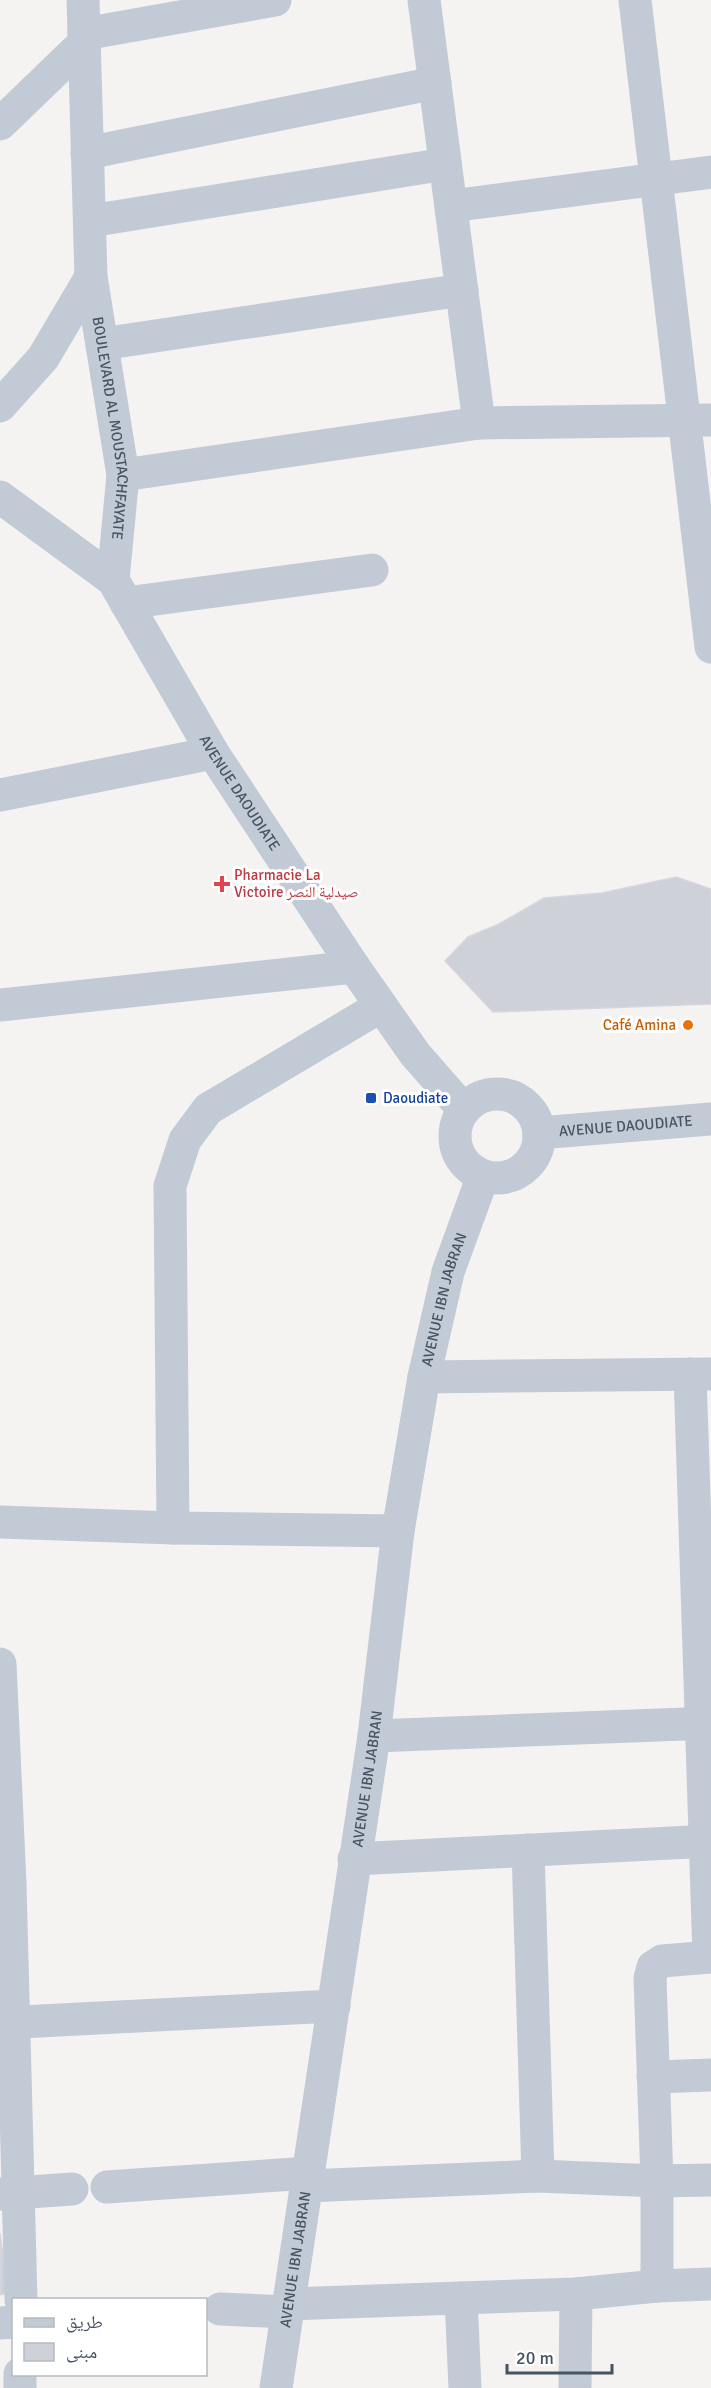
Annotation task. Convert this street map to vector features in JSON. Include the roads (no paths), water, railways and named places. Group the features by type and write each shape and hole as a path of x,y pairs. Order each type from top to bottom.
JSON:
{"street":[{"name":"BOULEVARD AL MOUSTACHFAYATE","path":"83,0 91,277 123,475 119,592"},
{"path":"0,124 84,39 275,0"},
{"path":"424,0 479,423"},
{"path":"635,0 658,180 697,420 711,647"},
{"path":"87,153 435,83"},
{"path":"90,221 445,164"},
{"path":"451,206 711,172"},
{"name":"BOULEVARD AL MOUSTACHFAYATE","path":"0,406 42,358 91,277"},
{"path":"102,344 462,290"},
{"path":"123,475 479,423 697,420"},
{"name":"AVENUE DAOUDIATE","path":"0,497 119,592 213,753 354,967 415,1054 464,1110"},
{"path":"119,592 372,570"},
{"path":"0,795 213,753"},
{"path":"0,1005 354,967"},
{"path":"173,1528 170,1186 185,1140 208,1109 381,1006"},
{"path":"499,1094 518,1100 533,1114 539,1133 537,1150 529,1164 515,1174 499,1178 483,1176 466,1165 456,1148 455,1128 464,1110 480,1098 499,1094"},
{"name":"AVENUE DAOUDIATE","path":"539,1133 711,1119"},
{"name":"AVENUE IBN JABRAN","path":"276,2388 374,1736 398,1531 424,1377 448,1272 483,1176"},
{"path":"424,1377 701,1374 710,1957 662,1961 653,1967 650,1978 657,2181 657,2286"},
{"path":"0,1522 173,1528 398,1531"},
{"path":"0,1664 9,2194 21,2298"},
{"path":"374,1736 706,1723"},
{"path":"354,1859 708,1841"},
{"path":"528,1850 538,2176"},
{"path":"7,2022 334,2006"},
{"path":"653,2077 711,2075"},
{"path":"107,2187 308,2179 538,2176 657,2181 711,2180"},
{"path":"9,2194 72,2189"},
{"path":"220,2309 287,2308 576,2294 657,2286 711,2284"},
{"path":"575,2388 576,2294"},
{"path":"461,2298 465,2388"}],"place":[{"name":"Pharmacie La Victoire صيدلية النصر","path":"222,884"},
{"name":"Café Amina","path":"688,1025"},
{"name":"Daoudiate","path":"371,1098"}]}
